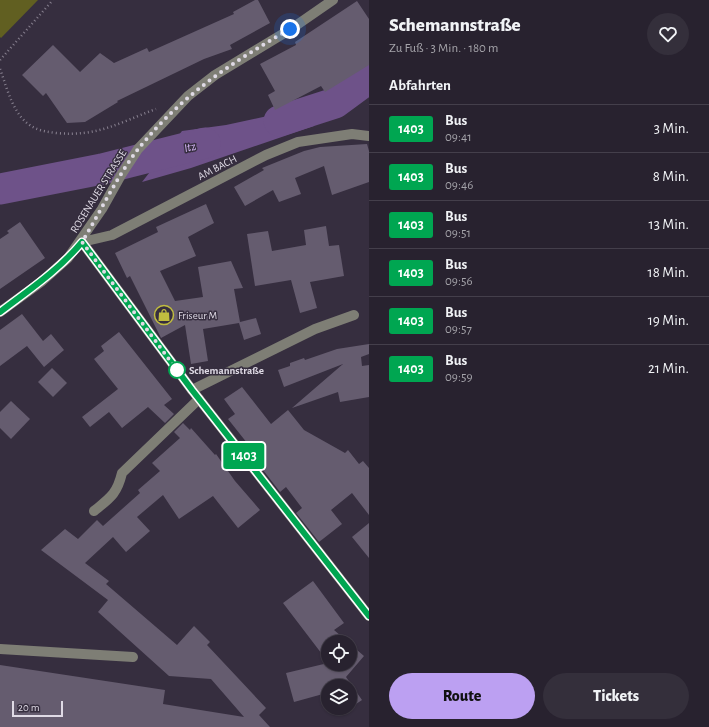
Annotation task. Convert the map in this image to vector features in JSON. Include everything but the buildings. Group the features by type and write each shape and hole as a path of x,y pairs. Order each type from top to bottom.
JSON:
{"street":[{"name":"ROSENAUER STRASSE","path":"0,312 51,274 82,242 138,149 188,96 215,75 290,29 333,0"},
{"name":"AM BACH","path":"82,242 112,235 266,156 298,142 352,134 369,136"},
{"path":"82,242 192,390 369,616"},
{"path":"192,390 316,329 354,315"},
{"path":"94,511 113,496 120,484 122,473 199,399"},
{"path":"0,649 133,657"}],"path":[{"path":"0,60 53,0"},
{"path":"0,69 12,103 28,124 38,131 76,135 95,132 126,122 160,107"}],"shaded area":[{"path":"0,0 38,0 1,38 0,37"}],"water":[{"path":"322,99 314,126 191,168 142,182 182,131 226,125 313,106"}],"waterway":[{"name":"Itz","path":"279,121 335,103 369,78"},
{"name":"Itz","path":"0,189 102,169 205,143"}],"bus line":[{"name":"1403","path":"0,312 51,274 82,242 132,307 192,390 369,616"}],"place":[{"name":"Friseur M","path":"164,315"},
{"name":"Schemannstraße","path":"177,370"}],"route":[{"path":"177,370 132,307 82,242 138,149 161,123 188,96 215,75 246,54 290,29"}]}
